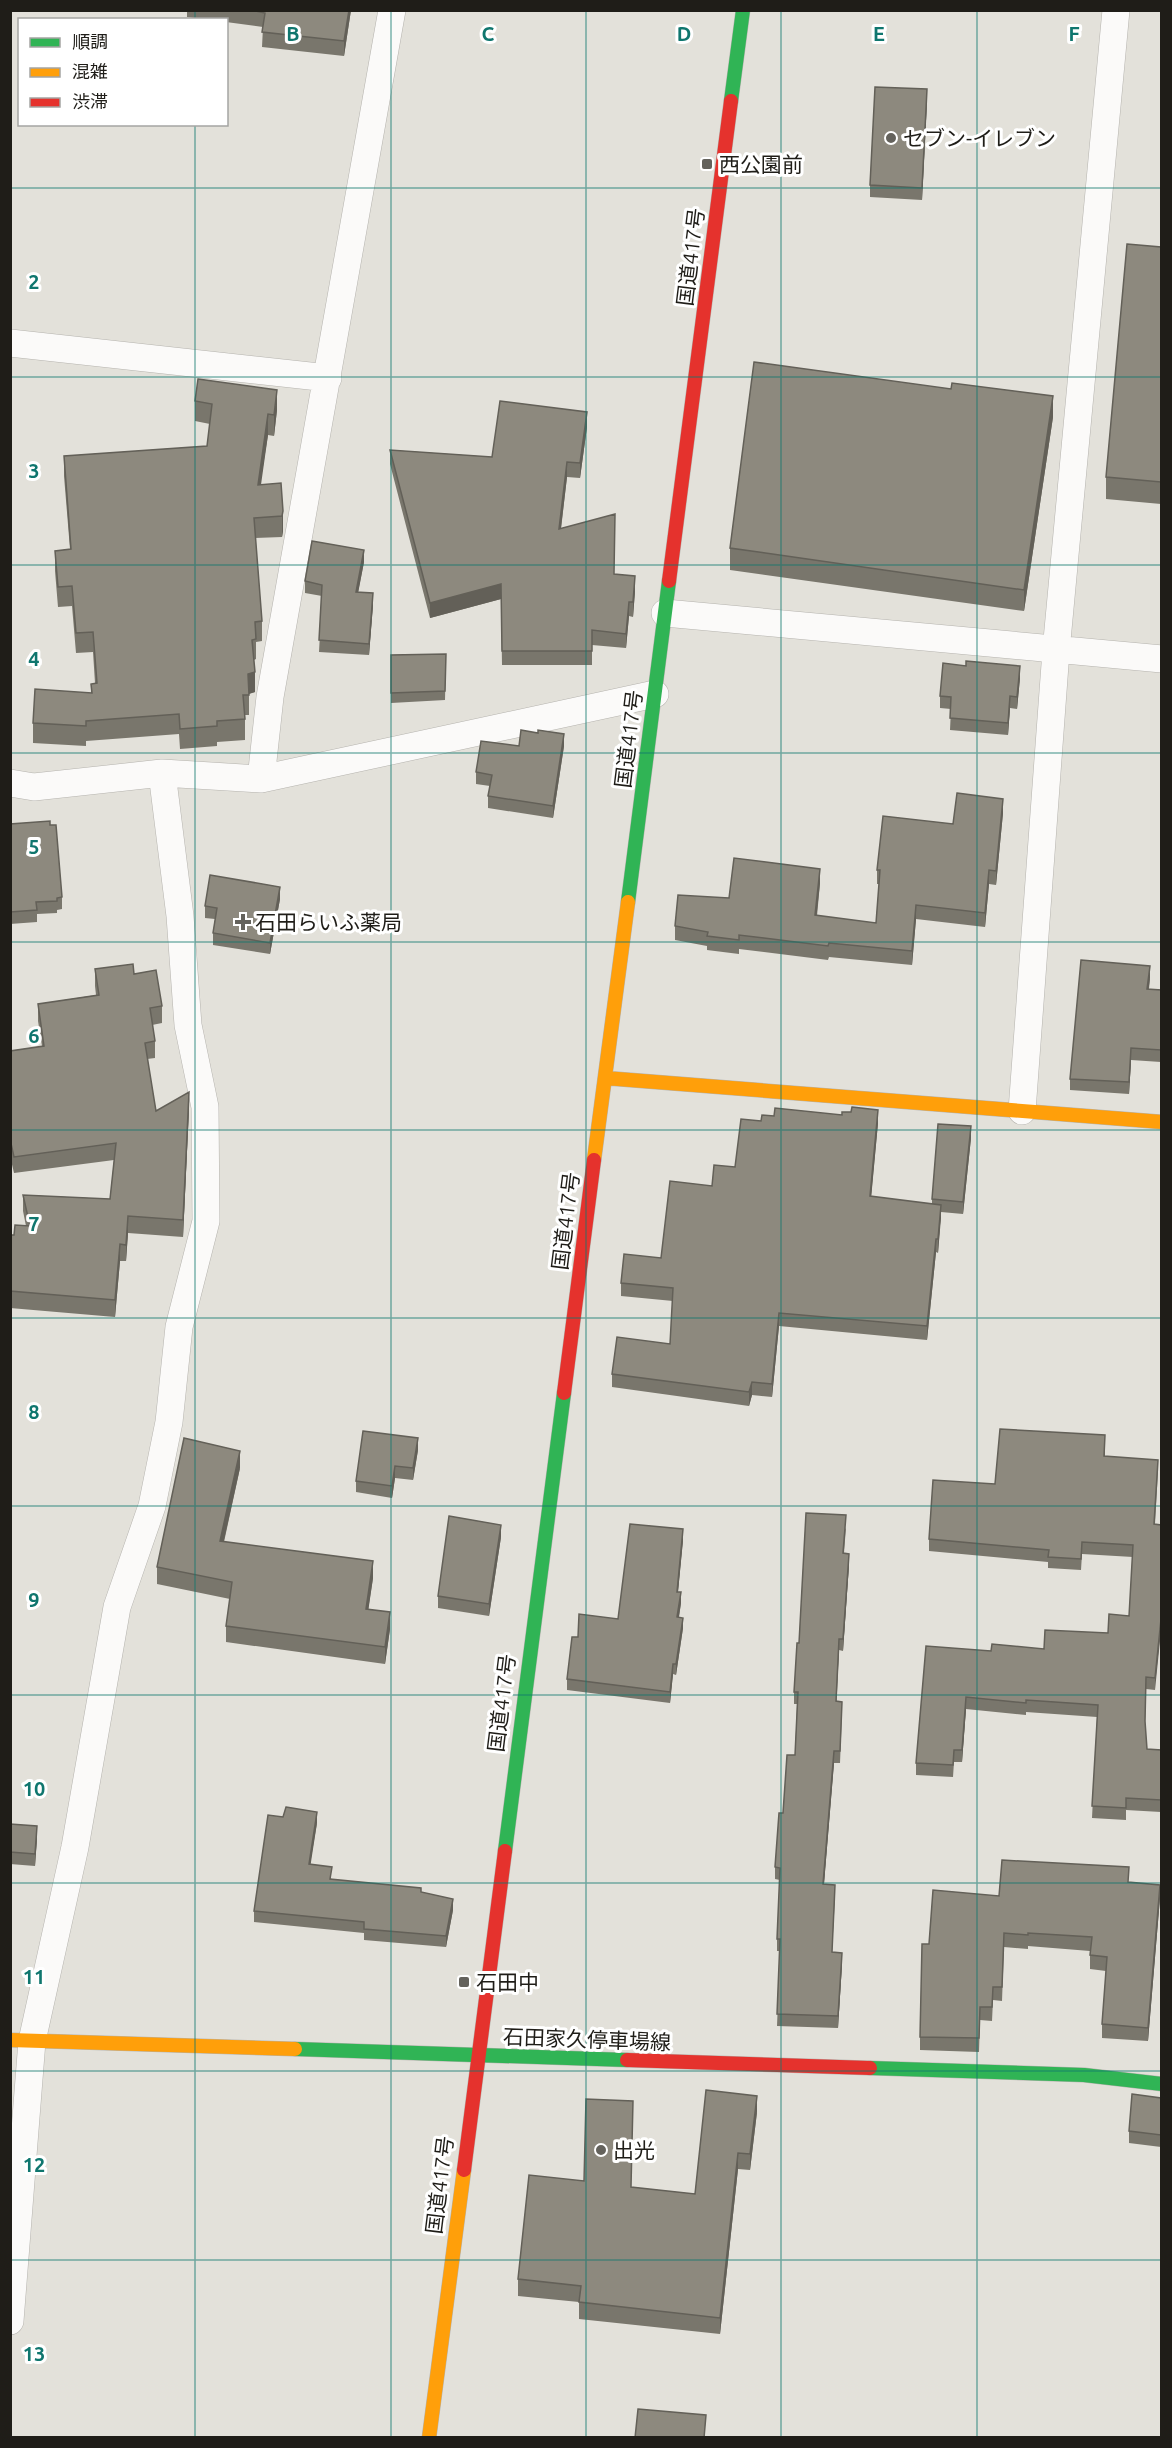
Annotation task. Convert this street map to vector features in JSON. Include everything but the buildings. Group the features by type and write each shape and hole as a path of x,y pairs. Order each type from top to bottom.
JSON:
{"main road":[{"name":"国道417号","path":"429,2438 476,2056 655,694 742,10"},
{"path":"605,1078 1161,1122"},
{"name":"石田家久停車場線","path":"22,2041 1084,2075 1161,2084"}],"street":[{"path":"261,779 270,697 392,10"},
{"path":"1022,1111 1056,651 1116,10"},
{"path":"10,343 328,378"},
{"path":"665,613 1161,659"},
{"path":"10,783 34,787 162,773 261,779 655,694"},
{"path":"10,2321 22,2041 75,1847 117,1607 152,1506 169,1422 179,1327 206,1221 205,1107 188,1025 180,916 162,773"}],"traffic: fast":[{"path":"731,101 743,10"},
{"path":"628,902 669,581"},
{"path":"505,1851 564,1393"},
{"path":"295,2049 627,2060"},
{"path":"870,2068 1084,2075 1162,2084"}],"traffic: slow":[{"path":"594,1160 628,902"},
{"path":"605,1078 1162,1122"},
{"path":"10,2040 295,2049"},
{"path":"429,2438 464,2170"}],"traffic: jam":[{"path":"669,581 731,101"},
{"path":"564,1393 594,1160"},
{"path":"464,2170 505,1851"},
{"path":"627,2060 870,2068"}],"place":[{"name":"セブン-イレブン","path":"891,138"},
{"name":"西公園前","path":"707,164"},
{"name":"石田らいふ薬局","path":"243,922"},
{"name":"石田中","path":"464,1982"},
{"name":"出光","path":"601,2150"}]}
